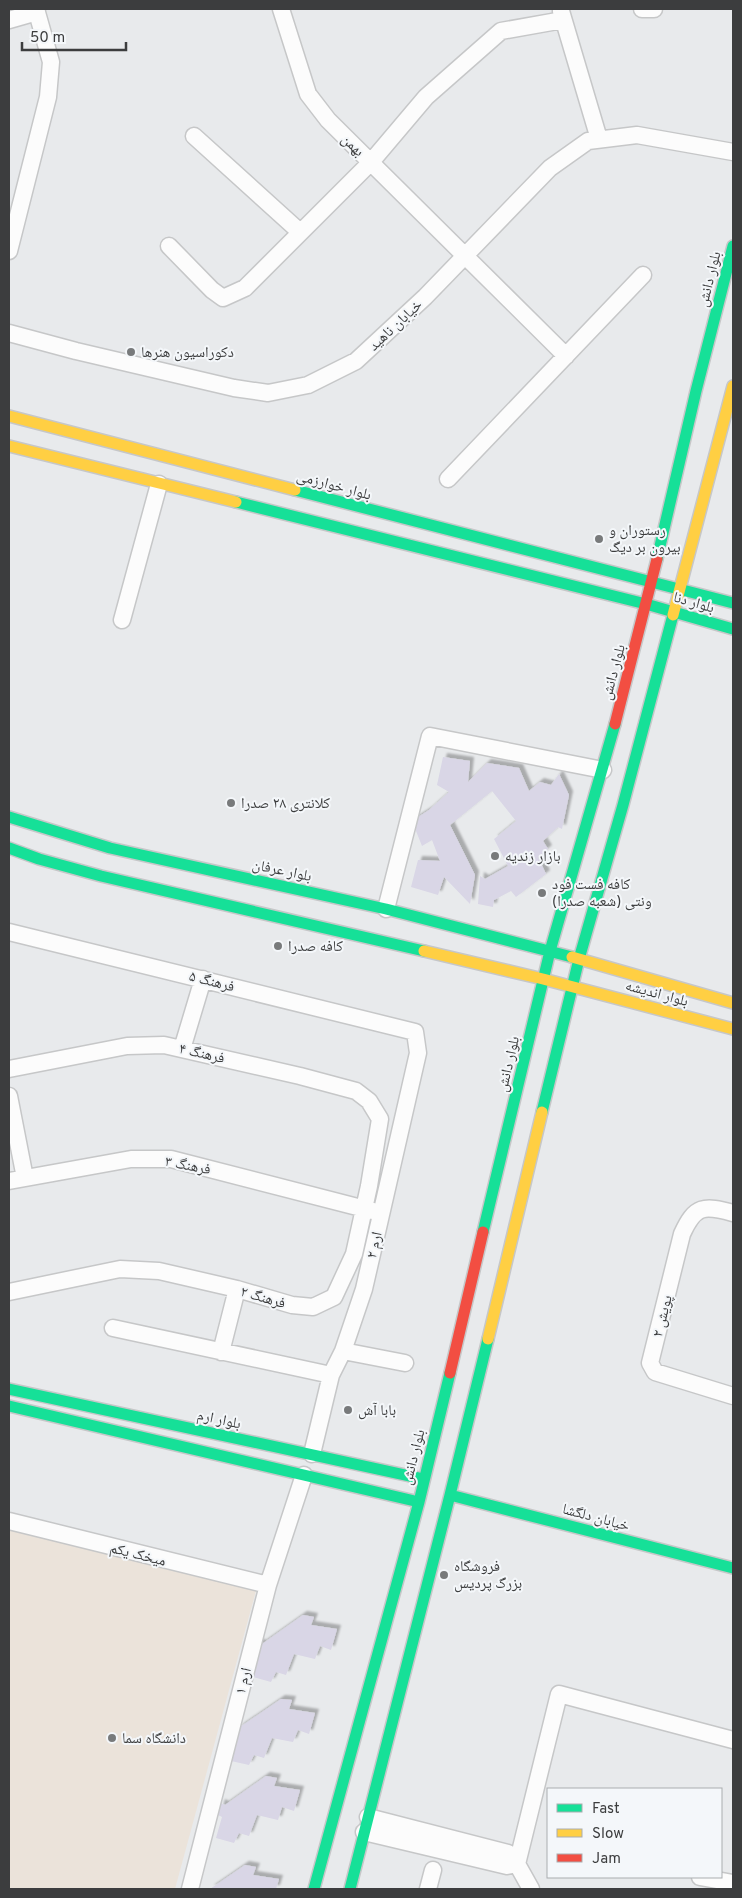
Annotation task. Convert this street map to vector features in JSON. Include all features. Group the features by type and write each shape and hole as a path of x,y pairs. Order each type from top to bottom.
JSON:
{"main road":[{"name":"بلوار دانش","path":"314,1889 419,1502 550,951 603,770 652,583 696,391 733,246"},
{"path":"350,1889 450,1495 574,987 579,959 623,804 733,386"},
{"name":"بلوار خوارزمی","path":"9,416 652,583"},
{"path":"9,446 646,604"},
{"name":"بلوار دنا","path":"652,583 733,602"},
{"name":"بلوار دنا","path":"646,604 733,629"},
{"name":"بلوار عرفان","path":"9,817 110,848 386,909 550,951"},
{"path":"9,848 39,859 101,876 543,979"},
{"name":"بلوار اندیشه","path":"550,951 733,1002"},
{"name":"بلوار اندیشه","path":"543,979 733,1029"},
{"name":"بلوار ارم","path":"9,1389 424,1479"},
{"path":"9,1406 419,1502"},
{"path":"378,1492 390,1491 394,1486 392,1474 386,1471"},
{"name":"خیابان دلگشا","path":"450,1495 733,1568"}],"street":[{"name":"بهمن","path":"281,9 308,94 328,120 566,356"},
{"path":"642,9 654,9"},
{"path":"9,20 37,10 51,62 48,97 9,252"},
{"path":"169,246 212,290 223,298 245,288 371,162 426,97 501,31 562,14 599,139"},
{"name":"خیابان ناهید","path":"9,333 76,351 234,388 268,393 308,385 356,361 425,298 550,168 588,141 637,135 733,152"},
{"path":"194,136 300,232"},
{"path":"448,479 643,274"},
{"path":"122,620 159,484"},
{"path":"386,909 430,736 603,770"},
{"name":"فرهنگ ۵","path":"9,932 415,1032"},
{"path":"182,1049 203,979"},
{"name":"ارم ۲","path":"312,1454 331,1374 342,1351 364,1289 418,1053 415,1032"},
{"name":"فرهنگ ۴","path":"9,1069 127,1046 164,1045 300,1076 356,1091 369,1101 380,1118"},
{"path":"9,1096 25,1178"},
{"name":"فرهنگ ۲","path":"9,1292 120,1269 159,1271 299,1306 313,1307 334,1297 354,1254 380,1118"},
{"name":"فرهنگ ۳","path":"9,1181 131,1159 171,1159 382,1213"},
{"name":"پویش ۲","path":"729,1212 708,1208 694,1213 688,1220 682,1234 650,1363 655,1372 733,1396"},
{"path":"221,1352 237,1289"},
{"path":"113,1328 331,1374"},
{"path":"342,1351 405,1363"},
{"name":"ارم ۱","path":"190,1889 268,1585 304,1475"},
{"name":"میخک یکم","path":"9,1521 268,1585"},
{"path":"530,1889 517,1864 559,1694 733,1740"},
{"path":"366,1825 506,1866 517,1864"},
{"path":"428,1889 433,1870"},
{"path":"706,1878 733,1883"}],"shaded area":[{"name":"دانشگاه سما","path":"9,1526 257,1587 175,1889 9,1889"}],"building":[{"path":"443,757 470,761 468,782 487,763 519,768 529,791 540,782 551,785 559,774 569,795 562,829 558,827 543,841 548,849 538,857 546,874 516,897 511,891 494,900 493,907 478,904 480,876 485,879 508,866 494,839 516,821 492,791 450,825 475,875 470,904 444,877 438,895 411,887 418,860 440,861 432,840 422,846 412,821 429,810 449,792 437,785"},
{"path":"303,1615 314,1617 311,1625 337,1629 331,1650 320,1646 315,1659 294,1654 286,1675 276,1672 271,1682 253,1677 259,1656 255,1654 258,1642 262,1644"},
{"path":"281,1699 292,1700 289,1709 315,1713 309,1734 298,1730 293,1742 272,1738 264,1758 254,1755 249,1765 231,1761 237,1740 233,1738 240,1727"},
{"path":"266,1776 277,1778 274,1786 300,1790 294,1811 282,1807 278,1820 257,1815 249,1836 239,1833 234,1843 216,1838 222,1817 218,1815 221,1803 225,1805"},
{"path":"245,1865 256,1867 253,1875 279,1879 276,1889 210,1889"}],"traffic: fast":[{"path":"657,559 696,391 733,246"},
{"path":"295,490 733,603"},
{"path":"236,502 646,604 733,629"},
{"path":"542,1112 579,959 623,805 673,615"},
{"path":"483,1232 550,951 615,724"},
{"path":"9,817 110,848 386,909 572,957"},
{"path":"9,848 39,859 101,876 424,951"},
{"path":"350,1889 488,1339"},
{"path":"314,1889 419,1502 450,1373"},
{"path":"9,1389 424,1479"},
{"path":"9,1406 419,1502"},
{"path":"450,1495 733,1568"}],"traffic: slow":[{"path":"673,615 733,386"},
{"path":"9,416 295,490"},
{"path":"9,446 236,502"},
{"path":"424,951 543,979 733,1029"},
{"path":"572,957 733,1003"},
{"path":"488,1339 542,1112"}],"traffic: jam":[{"path":"615,724 657,559"},
{"path":"450,1373 483,1232"}],"place":[{"name":"دکوراسیون هنرها","path":"131,352"},
{"name":"رستوران و بیرون بر دیگ","path":"599,539"},
{"name":"کلانتری ۲۸ صدرا","path":"231,803"},
{"name":"بازار زندیه","path":"495,856"},
{"name":"کافه فست فود ونتی (شعبه صدرا)","path":"542,893"},
{"name":"کافه صدرا","path":"278,946"},
{"name":"بابا آش","path":"348,1410"},
{"name":"فروشگاه بزرگ پردیس","path":"444,1575"},
{"name":"دانشگاه سما","path":"112,1738"}]}
